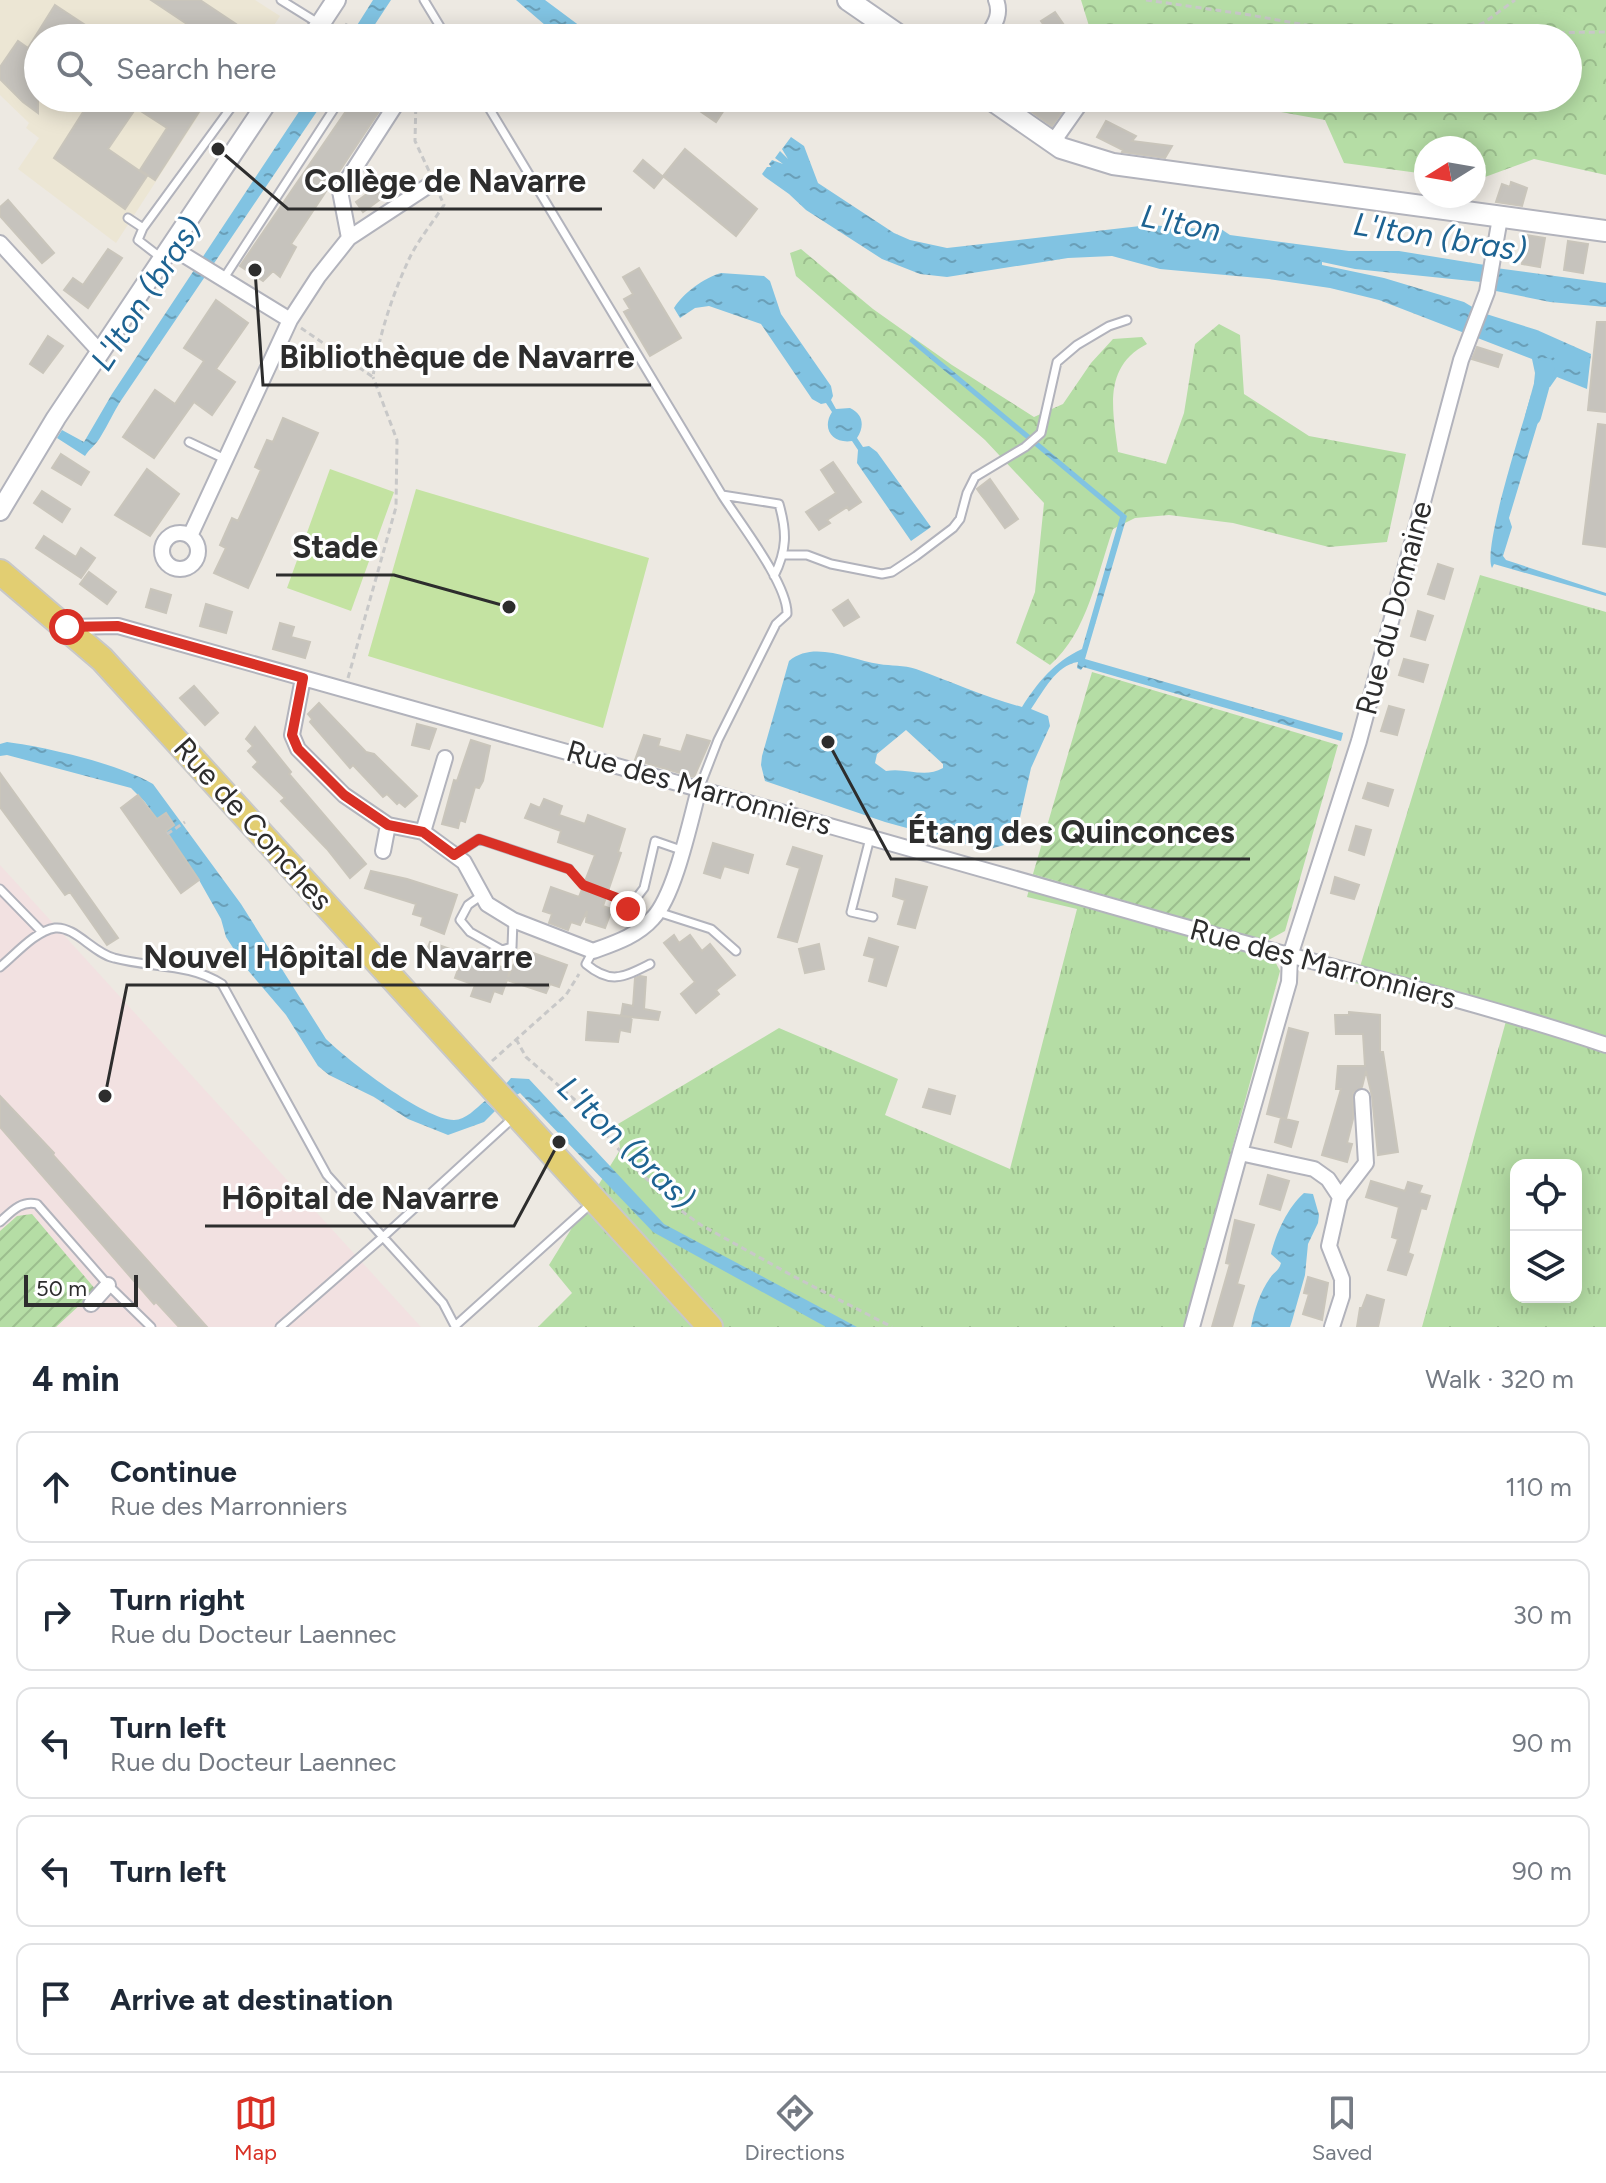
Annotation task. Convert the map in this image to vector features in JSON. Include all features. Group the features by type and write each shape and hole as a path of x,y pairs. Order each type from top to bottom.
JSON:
{"main road":[{"path":"848,0 883,24"},
{"path":"1009,112 1061,148 1113,164 1606,231"},
{"name":"Rue de Conches","path":"0,572 102,659 514,1110"},
{"path":"514,1110 710,1327"}],"street":[{"path":"321,24 336,0"},
{"path":"996,0 999,9 996,24"},
{"path":"0,511 44,436 258,112"},
{"path":"349,238 340,191 391,112"},
{"path":"1053,142 1074,112"},
{"path":"190,536 290,320 318,277 349,238 434,182"},
{"name":"Rue du Domaine","path":"1240,1153 1289,982 1290,956 1359,741 1442,426 1461,360 1485,299 1500,218"},
{"path":"0,243 100,352"},
{"path":"166,253 191,260 290,320"},
{"name":"Rue des Marronniers","path":"67,627 118,626 1290,956 1528,1019 1606,1045"},
{"path":"303,678 292,735 298,749 344,795 388,825 423,832 464,862 487,904 590,958 627,938 658,912 671,886 699,789"},
{"path":"423,832 445,758"},
{"path":"383,851 388,825"},
{"path":"1332,1327 1342,1296 1342,1279 1329,1246 1340,1197 1366,1163 1362,1097"},
{"path":"1192,1327 1240,1153 1314,1169 1328,1179 1340,1197"},
{"path":"91,1304 108,1285"}],"lane":[{"path":"281,0 308,24"},
{"path":"424,0 439,24"},
{"path":"166,253 138,240 143,228 228,112"},
{"path":"217,277 331,112"},
{"path":"491,112 788,602 787,614 776,624 769,637 718,740 699,789"},
{"path":"128,218 143,228"},
{"path":"785,555 807,555 831,564 882,574 892,572 916,556 960,519 975,477 1025,447 1041,433 1057,362 1109,326 1127,320"},
{"path":"189,442 225,459"},
{"path":"722,495 779,504 784,520 785,555 774,576"},
{"path":"871,836 851,912 873,917"},
{"path":"454,855 479,839 569,869"},
{"path":"628,909 644,888 655,841 681,850"},
{"path":"0,889 42,932"},
{"path":"482,895 468,905 460,920 470,932 502,950 512,947 513,920"},
{"path":"658,912 711,929 736,951"},
{"path":"0,967 42,932 56,928 69,930 95,951 115,959 160,964 212,977 222,984 327,1175 443,1303 455,1327 595,1201"},
{"path":"590,958 595,971 611,978 630,974 650,964"},
{"path":"280,1327 383,1237 514,1110"},
{"path":"0,1222 17,1207 29,1202 37,1204 108,1285 151,1327"}],"path":[{"path":"1146,0 1300,24"},
{"path":"1481,24 1515,0"},
{"path":"1582,32 1606,32"},
{"path":"345,690 396,507 397,440 373,377 375,358 410,256 444,205 415,141 416,112"},
{"path":"290,320 373,377"},
{"path":"167,834 185,822"},
{"path":"569,869 583,885 617,898 628,909"},
{"path":"487,1080 516,1039 566,995 590,958"},
{"path":"516,1039 526,1057 583,1107 632,1165 680,1210 753,1254 892,1327"}],"shaded area":[{"path":"0,0 255,0 280,16 275,24 24,24 24,112 201,112 116,243 18,169 39,138 26,128 29,123 0,95"},
{"path":"0,865 421,1327 0,1327"}],"green space":[{"path":"1081,0 1606,0 1606,175 1534,159 1486,177 1486,136 1414,136 1414,172 1344,163 1325,120 1281,112 1582,112 1582,24 1088,24"},
{"path":"801,249 873,309 952,365 1034,417 1063,404 1091,363 1113,339 1142,337 1147,344 1123,365 1114,391 1118,452 1166,464 1184,413 1195,344 1219,324 1240,335 1244,394 1309,436 1406,454 1387,542 1329,547 1233,523 1169,515 1135,518 1113,529 1082,619 1063,652 1050,665 1016,643 1035,592 1044,503 985,440 796,276 790,253"},
{"path":"330,469 394,492 351,611 287,588"},
{"path":"416,489 649,558 603,728 368,656"},
{"path":"1480,575 1606,612 1606,1327 1422,1327 1506,1021 1355,983"},
{"path":"1092,672 1338,745 1285,931 1265,942 1033,874"},
{"path":"1033,874 1265,942 1280,971 1184,1327 538,1327 572,1293 549,1265 620,1150 618,1124 779,1028 898,1079 885,1115 1010,1169 1077,909 1027,897"},
{"path":"32,1214 96,1290 56,1327 0,1327 0,1231 17,1216"}],"water":[{"path":"373,0 391,0 375,24 358,24"},
{"path":"516,0 545,0 577,24 544,24"},
{"path":"299,112 317,112 120,402 97,442 85,456 57,438 62,430 84,442 112,394"},
{"path":"791,137 804,146 818,183 894,233 947,248 1149,225 1217,230 1218,227 1230,235 1349,251 1399,251 1485,265 1481,282 1355,269 1322,262 1322,265 1384,278 1464,302 1474,308 1467,334 1379,300 1330,288 1160,269 1112,256 1068,258 947,277 920,274 882,259 806,210 762,174 767,167 771,167 769,164 772,160 783,164 775,158 780,151 788,159 782,149"},
{"path":"1496,268 1606,283 1606,307 1550,302 1496,291 1492,284"},
{"path":"721,273 764,276 770,281 781,314 831,386 831,400 836,409 850,408 858,414 862,425 857,438 863,447 869,446 877,452 931,527 911,541 857,463 858,450 852,441 839,440 831,434 828,424 832,412 826,403 812,399 761,324 709,306 695,308 680,318 674,308 683,297 701,282"},
{"path":"1483,313 1537,330 1591,354 1587,389 1557,377 1550,387 1534,383 1532,359 1475,337"},
{"path":"912,337 1127,516 1085,659 1343,733 1341,741 1083,667 1081,670 1077,668 1078,662 1057,674 1031,709 1048,716 1050,726 1031,768 1019,822 1011,839 1004,845 987,850 885,822 765,781 762,756 789,661 799,655 833,653 911,668 1022,707 1048,674 1082,649 1120,517 909,341","holes":["906,730 943,764 943,768 922,773 886,771 875,763 877,754"]},
{"path":"1531,395 1545,399 1509,518 1512,527 1503,556 1506,560 1606,593 1606,596 1494,564 1492,568 1490,556 1498,513"},
{"path":"7,742 82,757 153,784 241,904 326,1039 406,1100 441,1117 454,1120 463,1118 485,1101 495,1111 484,1122 448,1135 408,1119 374,1097 329,1075 318,1066 286,1015 246,968 226,937 221,919 199,880 145,802 131,788 7,755 0,756 0,744"},
{"path":"511,1078 529,1079 664,1224 857,1327 826,1327 653,1232 520,1093 513,1097 503,1087"},
{"path":"1304,1193 1313,1194 1319,1215 1308,1244 1305,1275 1290,1327 1251,1327 1263,1289 1281,1263 1271,1254 1276,1238 1288,1213"}],"building":[{"path":"151,0 200,0 236,24 187,24"},
{"path":"55,5 84,24 43,24"},
{"path":"1055,12 1063,24 1043,24 1041,21"},
{"path":"18,41 24,45 24,103 0,79 0,67"},
{"path":"83,112 133,112 108,149 147,176 125,209 54,158"},
{"path":"142,112 199,112 155,180 140,170 167,128"},
{"path":"345,112 379,112 291,244 296,247 280,277 273,271 263,281 240,266"},
{"path":"701,112 723,112 716,122"},
{"path":"1032,112 1062,112 1052,126"},
{"path":"1106,121 1136,136 1132,141 1172,146 1165,158 1122,152 1097,137"},
{"path":"685,149 757,209 736,236 663,176"},
{"path":"643,160 663,177 654,188 634,171"},
{"path":"1511,182 1527,188 1522,206 1496,202 1502,184 1510,187"},
{"path":"379,185 386,195 363,212 356,202"},
{"path":"8,200 54,253 42,263 0,216 0,207"},
{"path":"1526,235 1545,238 1540,267 1522,264"},
{"path":"1568,241 1588,244 1583,273 1564,270"},
{"path":"108,249 122,258 88,308 64,290 73,278 83,285"},
{"path":"639,268 681,338 650,356 624,312 630,309 624,299 633,294 623,277"},
{"path":"216,300 248,323 216,369 235,382 212,415 194,402 154,458 123,437 155,390 175,404 204,361 184,348"},
{"path":"1597,322 1606,322 1606,412 1588,410"},
{"path":"48,336 63,346 43,373 30,364"},
{"path":"1477,347 1502,355 1498,367 1472,359"},
{"path":"283,418 318,433 248,588 214,573 226,548 220,545 232,518 238,521 261,470 255,467 267,440 273,442"},
{"path":"1598,424 1606,425 1606,547 1583,544"},
{"path":"61,454 89,472 81,485 52,468"},
{"path":"833,462 861,502 827,520 830,523 819,530 806,512 836,493 821,470"},
{"path":"147,469 179,494 150,536 115,515"},
{"path":"990,479 1018,519 1005,528 977,489"},
{"path":"42,491 70,509 62,522 34,503"},
{"path":"44,536 76,557 81,548 95,558 81,578 36,548"},
{"path":"1438,564 1453,569 1444,599 1428,594"},
{"path":"89,572 116,592 107,604 80,584"},
{"path":"151,589 171,595 166,613 146,607"},
{"path":"848,600 859,617 844,626 833,610"},
{"path":"206,604 232,612 226,633 200,626"},
{"path":"1418,611 1433,616 1425,640 1411,636"},
{"path":"280,623 294,627 291,637 310,642 305,658 273,649"},
{"path":"1404,659 1428,665 1423,682 1399,675"},
{"path":"194,686 218,713 205,725 180,698"},
{"path":"319,703 366,752 374,754 417,796 405,807 399,802 397,804 387,794 383,797 353,765 350,768 310,722 312,719 308,714"},
{"path":"1389,706 1404,710 1397,735 1381,731"},
{"path":"417,724 436,729 429,749 412,745"},
{"path":"255,727 291,772 289,774 366,864 350,878 281,801 285,798 253,767 258,762 248,751 253,746 246,739"},
{"path":"644,735 660,739 658,746 681,752 687,735 710,741 694,777 635,760"},
{"path":"471,740 490,746 483,781 479,788 475,787 465,822 460,820 458,828 442,824 454,780 457,781"},
{"path":"0,773 118,938 107,945 70,892 65,895 0,807"},
{"path":"1368,783 1393,790 1388,806 1363,798"},
{"path":"138,795 157,819 166,813 174,825 166,831 199,880 181,893 121,808"},
{"path":"544,799 562,806 559,815 585,824 588,815 625,829 618,852 621,853 603,906 612,909 605,928 586,922 587,911 580,925 571,922 568,930 549,923 552,914 543,911 551,887 579,897 595,855 558,842 561,831 525,818 531,804 540,808"},
{"path":"1356,826 1371,830 1364,855 1349,850"},
{"path":"713,843 753,855 748,873 724,866 720,878 704,873"},
{"path":"793,847 822,856 797,942 778,937 800,868 787,864"},
{"path":"371,871 457,895 444,934 421,925 423,917 413,914 416,904 365,888"},
{"path":"1335,877 1359,885 1354,899 1331,893"},
{"path":"896,879 927,887 915,928 898,924 905,900 893,896"},
{"path":"674,935 679,943 690,935 702,951 710,944 735,975 716,990 719,994 696,1013 681,994 695,982 664,943"},
{"path":"869,938 898,947 886,986 869,981 875,958 864,955"},
{"path":"430,942 510,970 508,977 517,957 525,960 528,951 567,965 559,987 550,984 546,993 507,980 502,994 494,991 490,1002 471,996 475,985 455,978 460,964 426,953"},
{"path":"819,944 824,969 805,973 799,949"},
{"path":"646,977 644,1009 660,1012 658,1020 621,1016 623,1004 633,1006 635,978"},
{"path":"588,1012 632,1017 630,1032 620,1030 618,1042 586,1040"},
{"path":"1349,1012 1380,1015 1380,1052 1383,1052 1398,1152 1378,1155 1372,1096 1366,1071 1362,1087 1353,1093 1353,1119 1347,1143 1352,1144 1347,1162 1322,1155 1341,1089 1336,1089 1338,1066 1365,1066 1363,1034 1336,1034 1335,1015 1349,1015"},
{"path":"1289,1028 1308,1033 1286,1119 1267,1114"},
{"path":"929,1089 955,1096 950,1114 923,1107"},
{"path":"0,1096 207,1327 179,1327 156,1302 154,1304 0,1127"},
{"path":"1281,1118 1298,1122 1291,1147 1275,1142"},
{"path":"1268,1175 1289,1181 1280,1210 1260,1204"},
{"path":"1371,1181 1405,1191 1408,1182 1422,1186 1419,1193 1430,1196 1426,1209 1421,1208 1408,1253 1413,1255 1406,1275 1388,1270 1398,1239 1392,1237 1399,1207 1366,1197"},
{"path":"1235,1220 1254,1225 1237,1284 1244,1286 1232,1327 1212,1327 1230,1264 1226,1263"},
{"path":"1308,1277 1328,1283 1322,1320 1303,1314 1309,1294 1304,1293"},
{"path":"1367,1295 1384,1300 1378,1327 1357,1327 1360,1308"}],"waterway":[{"path":"1533,417 1547,366"}],"place":[{"name":"Collège de Navarre","path":"218,149"},
{"name":"Bibliothèque de Navarre","path":"255,270"},
{"name":"Stade","path":"509,607"},
{"name":"Étang des Quinconces","path":"828,742"},
{"name":"Nouvel Hôpital de Navarre","path":"105,1096"},
{"name":"Hôpital de Navarre","path":"559,1142"}],"route":[{"path":"67,627 118,626 303,678 292,735 298,749 344,795 388,825 423,832 454,855 479,839 569,869 583,885 617,898 628,909"}],"water label":[{"name":"L'Iton","path":"1181,223"},
{"name":"L'Iton (bras)","path":"1440,237"},
{"name":"L'Iton (bras)","path":"146,294"},
{"name":"L'Iton (bras)","path":"626,1143"}]}
